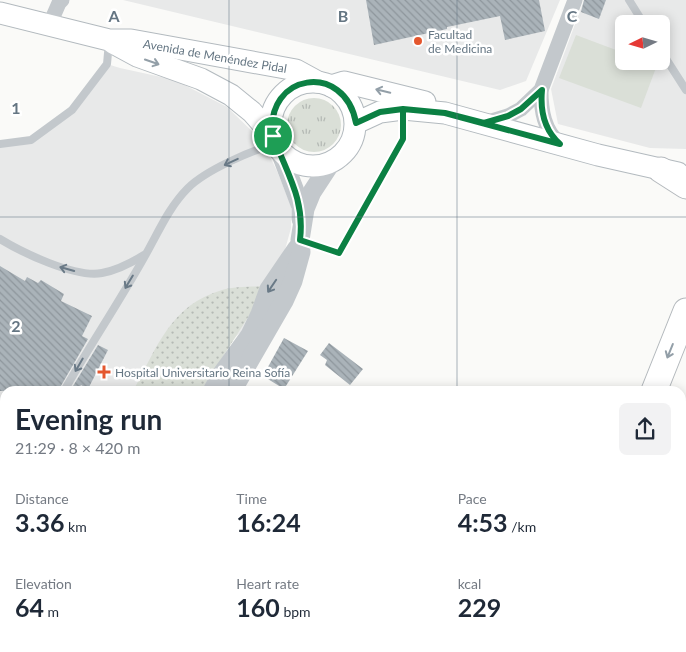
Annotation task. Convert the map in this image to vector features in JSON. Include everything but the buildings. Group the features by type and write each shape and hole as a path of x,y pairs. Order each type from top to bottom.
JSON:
{"highway":[{"path":"661,170 686,168"},
{"path":"661,170 686,186"},
{"path":"656,386 686,311"}],"main road":[{"name":"Avenida de Menéndez Pidal","path":"0,13 109,40 131,40 296,70 324,84"},
{"name":"Avenida de Menéndez Pidal","path":"109,40 137,56 201,79 231,95 252,112 276,143"},
{"path":"324,84 341,92 354,111 356,123 354,135 349,146 341,156 331,163 317,166 303,165 290,159 276,143 271,123 274,109 281,97 291,88 304,83 344,82 427,102 445,113"},
{"path":"356,123 380,112 403,109 445,113 661,170 686,174"}],"street":[{"path":"49,26 62,0"},
{"path":"560,144 547,129 542,105 542,90 575,0"},
{"path":"484,123 503,118 521,109 542,90"},
{"path":"235,386 287,294 298,267 301,252 301,207 276,143"},
{"path":"215,386 250,335 269,289 301,238 305,209 312,192 331,163"}],"lane":[{"path":"629,0 638,15"},
{"path":"0,144 30,140 72,110 107,64 109,40"},
{"path":"670,65 686,90"},
{"path":"301,238 339,253 403,139 403,109"},
{"path":"67,386 146,254 159,227 188,188 204,174 276,143"},
{"path":"0,239 56,266 73,271 100,273 125,266 146,254"}],"shaded area":[{"name":"Facultad de Medicina","path":"123,0 560,0 526,81 500,90"},
{"path":"584,0 686,0 686,149 650,148 558,124 551,89"},
{"name":"Hospital Universitario Reina Sofía","path":"107,64 175,80 227,107 260,139 277,171 291,206 291,228 283,257 247,326 219,353 200,386 0,386 0,144 31,140 72,110"}],"green space":[{"path":"576,35 615,50 615,70 655,70 641,108 559,78"},
{"path":"314,98 324,100 333,106 339,115 341,125 339,135 333,144 324,150 314,152 304,150 295,144 289,135 287,125 289,115 295,106 304,100"},
{"path":"268,286 204,386 136,386 158,344 177,317 204,297 222,290 238,287"}],"place":[{"name":"Facultad de Medicina","path":"418,41"},
{"name":"Hospital Universitario Reina Sofía","path":"104,372"}],"route":[{"path":"273,136 271,123 274,109 281,97 291,88 304,83 318,82 331,86 341,92 354,111 356,123 380,112 403,109 445,113 484,123 508,116 521,109 542,90 541,98 547,129 560,144 445,113 403,109 403,139 339,253 300,240 302,227 301,207 280,149 273,136"}]}
